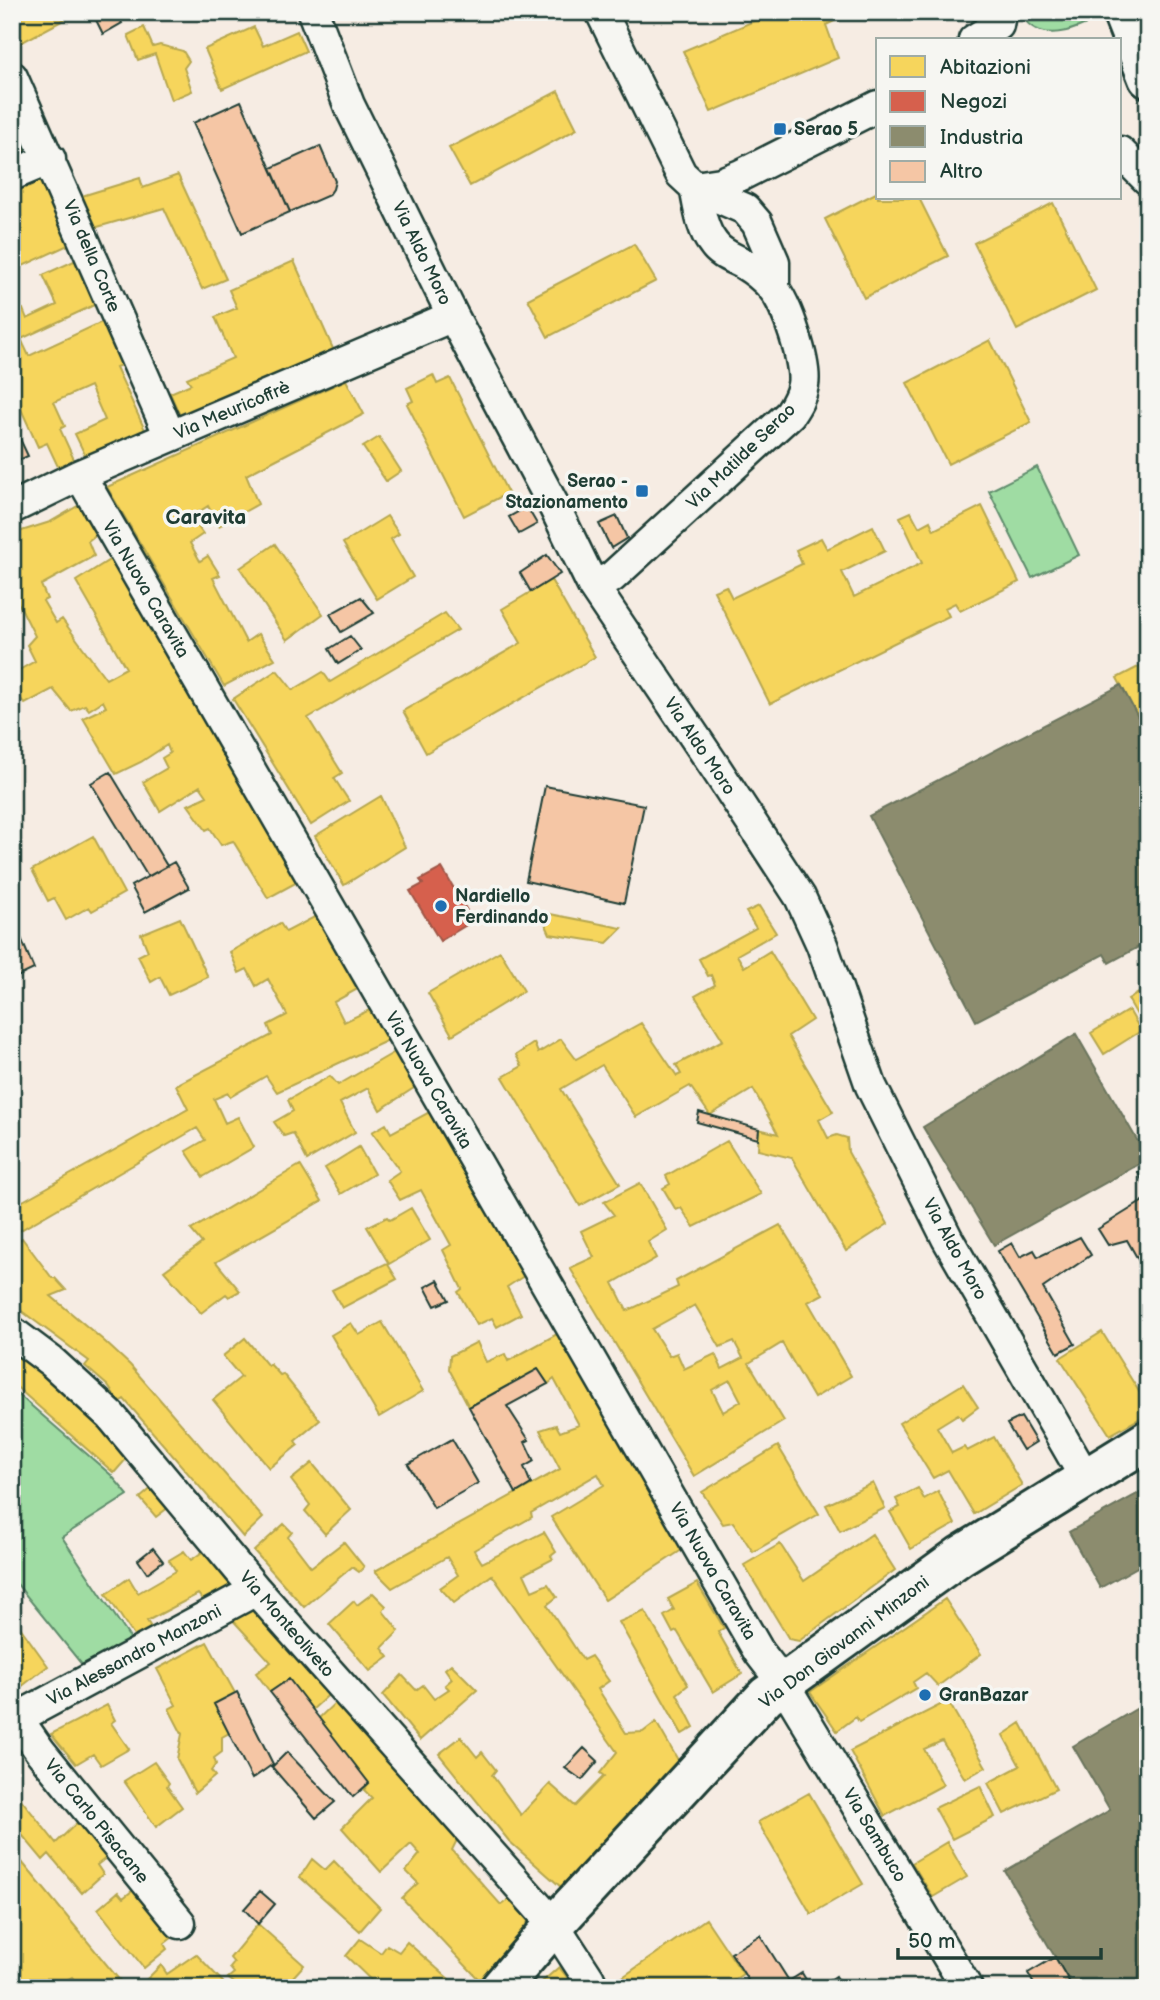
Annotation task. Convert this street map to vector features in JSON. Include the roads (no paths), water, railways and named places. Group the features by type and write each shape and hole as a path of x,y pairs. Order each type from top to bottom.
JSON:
{"main road":[{"path":"1122,12 1148,78"},
{"name":"Via Don Giovanni Minzoni","path":"500,1988 554,1925 766,1696 960,1556 1148,1440"}],"street":[{"name":"Via Aldo Moro","path":"313,12 349,105 453,316 555,508 593,586 800,897 822,945 871,1086 947,1238 1086,1479"},
{"name":"Via Matilde Serao","path":"601,12 681,174 695,187 745,209 757,223 774,262 774,289"},
{"path":"977,38 1004,22"},
{"name":"Via della Corte","path":"12,77 170,436"},
{"path":"695,187 731,179 876,107"},
{"path":"1122,154 1148,180"},
{"path":"12,175 50,159"},
{"name":"Via Matilde Serao","path":"593,586 612,577 741,460 789,414 799,401 804,384 804,365 790,323 774,289 747,266 713,245 705,231 695,187"},
{"name":"Via Meuricoffrè","path":"12,508 80,475 453,316"},
{"name":"Via Nuova Caravita","path":"80,475 759,1652 783,1683"},
{"name":"Via Monteoliveto","path":"12,1332 52,1362 111,1416 256,1590 554,1925 593,1988"},
{"name":"Via Alessandro Manzoni","path":"14,1720 256,1590"},
{"name":"Via Sambuco","path":"783,1683 967,1988"},
{"name":"Via Carlo Pisacane","path":"14,1720 180,1923"}],"place":[{"name":"Serao 5","path":"780,129"},
{"name":"Serao - Stazionamento","path":"642,491"},
{"name":"Nardiello Ferdinando","path":"441,906"},
{"name":"GranBazar","path":"925,1695"}],"district":[{"name":"Caravita","path":"206,517"}]}
